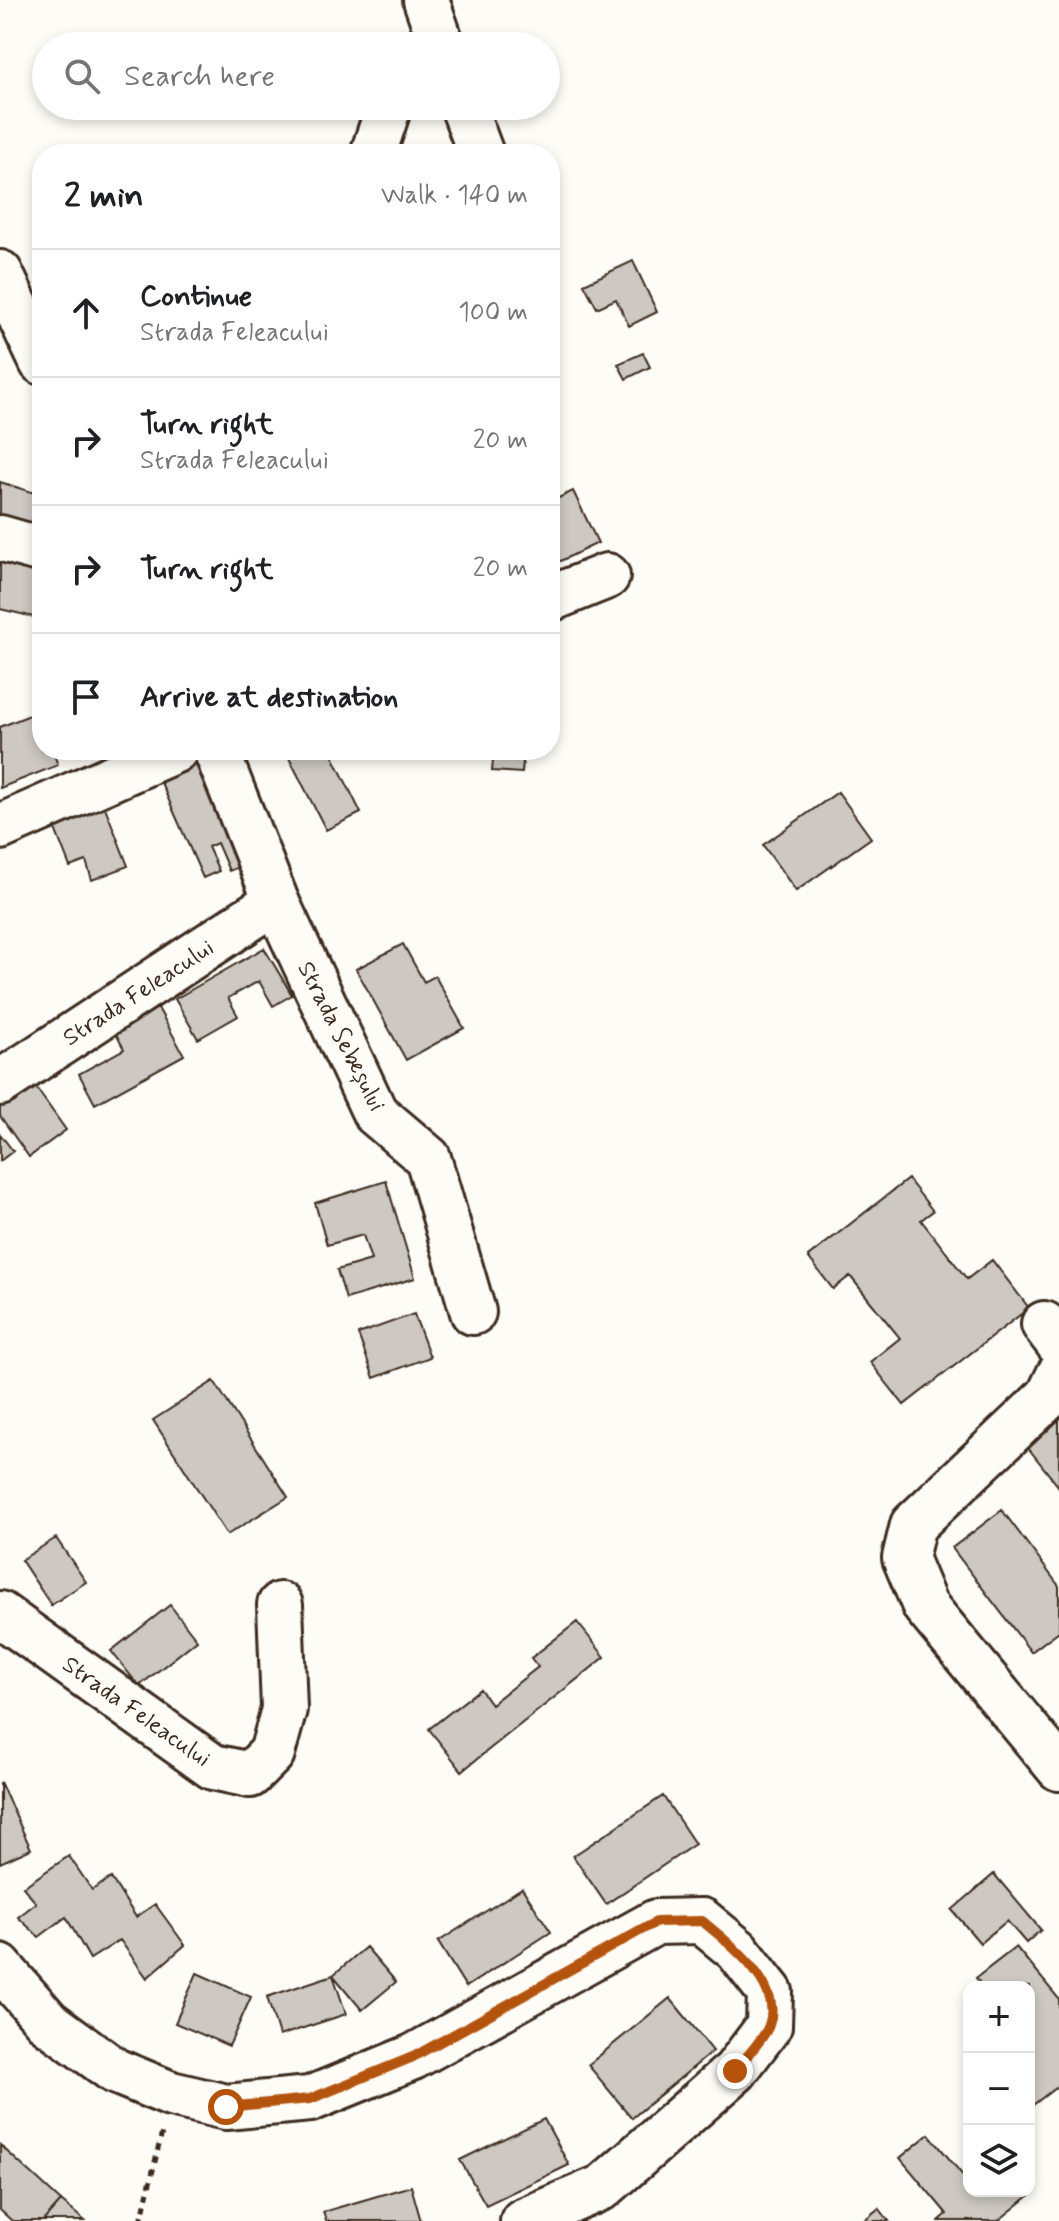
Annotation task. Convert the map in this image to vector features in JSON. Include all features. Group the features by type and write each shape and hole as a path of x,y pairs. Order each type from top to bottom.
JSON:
{"street":[{"path":"414,32 425,0"},
{"path":"425,0 437,32"},
{"path":"376,144 384,120"},
{"path":"468,120 477,144"},
{"path":"0,273 32,341"},
{"path":"0,538 32,547"},
{"path":"560,595 607,576"},
{"path":"0,827 152,760"},
{"name":"Strada Sebeșului","path":"220,760 276,901 375,1113 428,1158 473,1312"},
{"name":"Strada Feleacului","path":"0,1083 276,901"},
{"path":"1059,1375 1049,1396 913,1525 905,1558 925,1606 1059,1768"},
{"name":"Strada Feleacului","path":"0,1614 213,1767 250,1775 272,1753 284,1709 280,1605"},
{"path":"0,1967 48,2022 115,2071 171,2094 226,2107 310,2099 413,2057 656,1922 702,1921 737,1950 770,1992 769,2026 735,2071 603,2187 523,2221"}],"path":[{"path":"141,2221 171,2094"}],"building":[{"path":"633,261 657,312 629,326 616,299 597,308 584,284"},
{"path":"643,353 650,367 626,379 618,364"},
{"path":"0,482 32,492 31,525 0,515"},
{"path":"573,491 598,543 560,561 560,497"},
{"path":"0,555 32,563 32,617 0,609"},
{"path":"32,714 32,760 56,760 58,765 0,788 0,727"},
{"path":"205,760 250,862 229,871 217,843 208,847 219,871 203,878 159,778"},
{"path":"290,760 335,760 361,813 326,830"},
{"path":"493,760 523,760 522,773 492,771"},
{"path":"838,792 871,838 796,891 763,845"},
{"path":"101,797 128,866 92,880 86,861 70,867 50,816"},
{"path":"403,944 424,982 435,976 464,1028 406,1060 356,969"},
{"path":"264,948 292,995 273,1006 259,981 228,998 238,1016 198,1039 175,999"},
{"path":"158,1008 184,1055 95,1104 79,1074 124,1049 115,1032"},
{"path":"27,1075 66,1130 29,1157 0,1116 0,1094"},
{"path":"0,1134 13,1151 0,1161"},
{"path":"908,1179 933,1211 921,1220 967,1279 992,1260 1029,1308 904,1405 870,1362 900,1338 850,1276 833,1289 808,1257"},
{"path":"386,1181 415,1278 346,1299 337,1270 371,1260 363,1235 327,1245 315,1203"},
{"path":"414,1314 430,1357 374,1378 358,1334"},
{"path":"214,1381 288,1497 227,1535 153,1420"},
{"path":"1059,1417 1059,1487 1025,1444"},
{"path":"1002,1510 1059,1586 1059,1631 1031,1652 952,1548"},
{"path":"56,1538 86,1582 51,1605 21,1560"},
{"path":"170,1605 197,1640 139,1686 111,1651"},
{"path":"577,1622 605,1657 462,1771 429,1729 480,1689 491,1704 538,1667 531,1658"},
{"path":"0,1782 31,1849 0,1863"},
{"path":"663,1796 695,1844 606,1904 573,1856"},
{"path":"69,1856 92,1890 111,1878 136,1917 155,1904 185,1945 147,1978 120,1940 90,1959 66,1917 39,1937 18,1917 36,1903 23,1887"},
{"path":"994,1874 1041,1930 1026,1943 1007,1921 980,1943 952,1910"},
{"path":"522,1888 551,1932 466,1987 438,1942"},
{"path":"366,1947 396,1982 362,2010 333,1975"},
{"path":"1016,1947 1059,1999 1059,2085 1035,2103 1035,1981 978,1981 976,1978"},
{"path":"197,1973 251,1997 229,2046 175,2023"},
{"path":"333,1975 346,2014 279,2036 267,1997"},
{"path":"670,1998 713,2051 632,2118 588,2065"},
{"path":"544,2119 569,2165 486,2205 460,2160"},
{"path":"929,2134 963,2176 963,2197 1028,2197 998,2221 939,2221 947,2214 900,2158"},
{"path":"0,2145 61,2201 43,2221 12,2221 0,2210"},
{"path":"411,2186 421,2221 326,2221 323,2212"},
{"path":"61,2201 85,2221 43,2221"},
{"path":"879,2208 889,2221 863,2221"}],"route":[{"path":"226,2107 310,2099 413,2057 656,1922 702,1921 737,1950 770,1992 769,2026 735,2071"}]}
